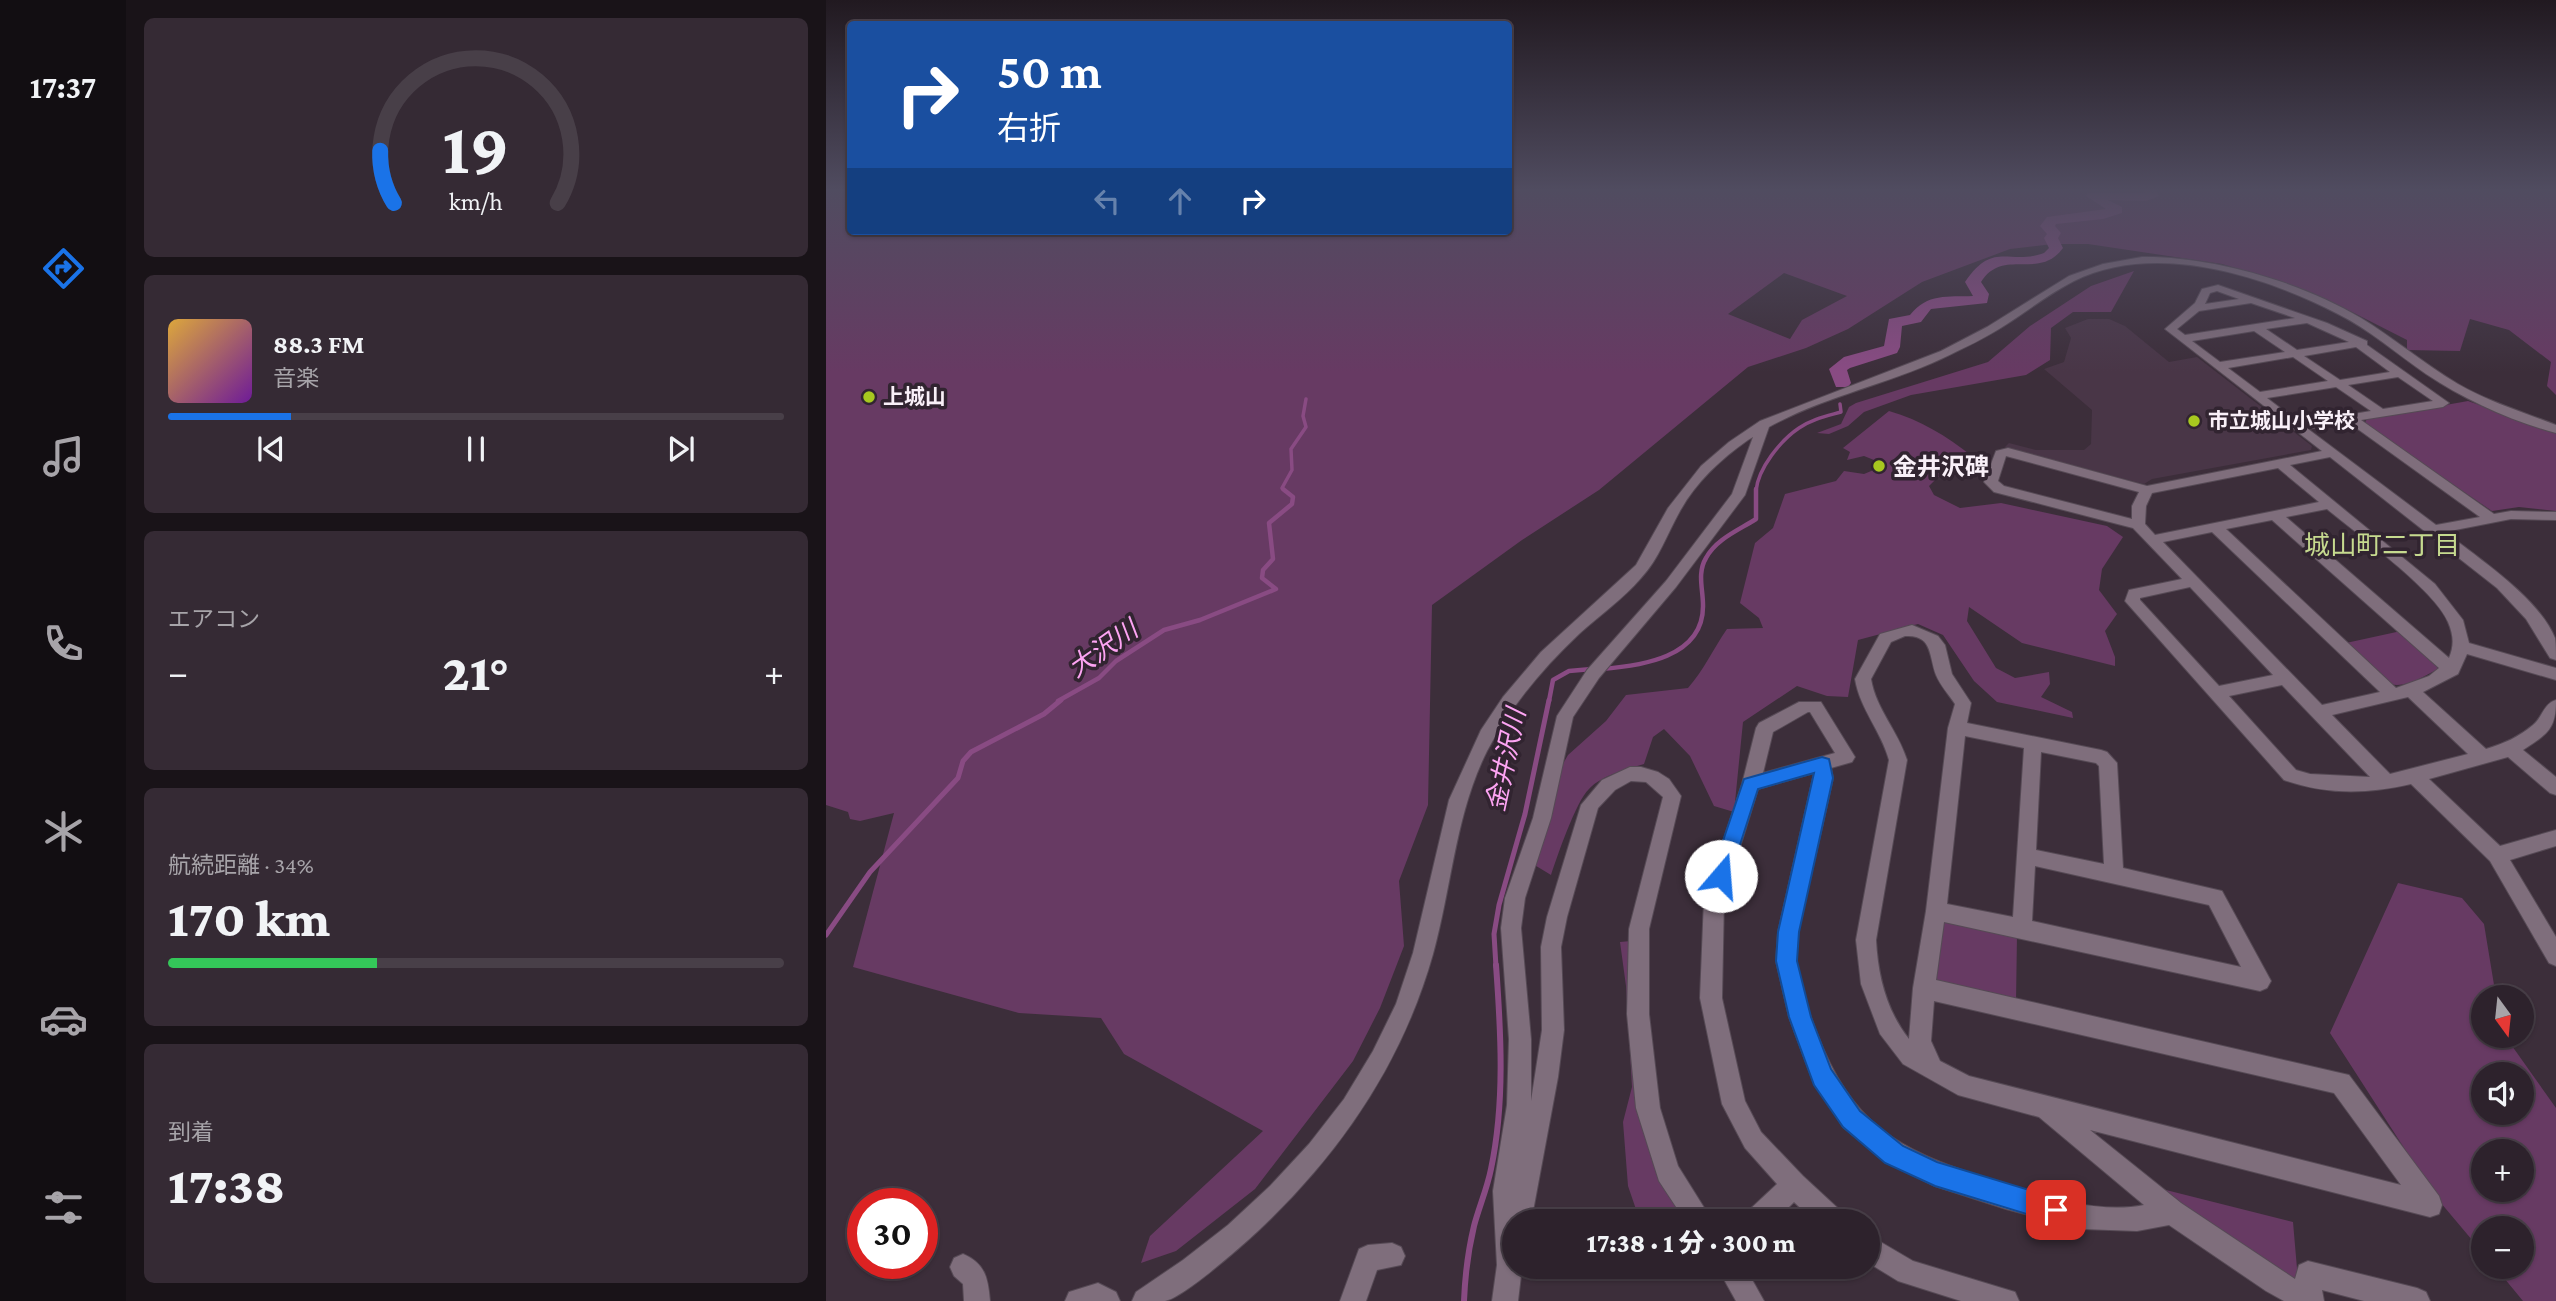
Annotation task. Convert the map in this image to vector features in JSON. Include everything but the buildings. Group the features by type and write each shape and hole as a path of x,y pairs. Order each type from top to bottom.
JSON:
{"street":[{"path":"1145,1301 1187,1275 1253,1220 1292,1182 1348,1113 1379,1065 1402,1014 1422,956 1457,798 1502,709 1533,670 1638,573 1676,507 1708,465 1764,424 1932,360 1997,326 2053,288 2091,269 2119,262 2168,260 2236,273 2352,317 2454,386 2482,401 2556,429"},
{"path":"2297,427 2443,403 2397,374 2359,344 2308,320 2253,300 2218,288 2206,291 2195,308 2170,329 2217,366 2510,590 2544,630 2556,654"},
{"path":"2195,308 2253,300"},
{"path":"2183,339 2308,320"},
{"path":"2257,328 2381,413"},
{"path":"2217,366 2385,340"},
{"path":"2257,396 2397,374"},
{"path":"2350,418 2492,519"},
{"path":"1507,1209 1505,1191 1519,1105 1520,1052 1511,928 1516,898 1542,818 1565,716 1597,668 1671,584 1738,495 1764,424"},
{"path":"2332,453 2147,490 2008,452 2000,454 1991,482 1999,489 2138,525 2386,782"},
{"path":"2280,463 2440,597 2457,623 2463,647 2452,670 2442,678 2410,690 2318,712"},
{"path":"2138,525 2139,506 2147,490"},
{"path":"2151,540 2330,504"},
{"path":"2433,530 2511,515 2556,516"},
{"path":"2275,516 2452,670"},
{"path":"2215,527 2392,694"},
{"path":"2192,582 2134,594 2132,601 2290,775 2310,781 2374,785 2414,776 2511,749 2541,729 2556,706"},
{"path":"1924,988 2341,1083 2430,1205 1966,1087 1932,1069 1906,1051 1873,991 1866,966 1866,940 1898,760 1894,743 1864,689 1863,679 1885,638 1903,631 1912,631 1932,640 1942,657 1944,675 1963,703 1957,728 1937,911 1924,988 1920,1042 1932,1069"},
{"path":"2463,647 2556,674"},
{"path":"2216,693 2285,678"},
{"path":"2410,690 2482,756"},
{"path":"1751,784 1846,757 1815,706 1805,706 1765,728 1751,784 1714,899 1711,998 1734,1104 1753,1140 1820,1209"},
{"path":"1957,728 2101,757 2108,763 2114,874"},
{"path":"2022,928 2033,744"},
{"path":"2511,749 2556,788"},
{"path":"1822,764 1824,778 1788,932 1786,961 1800,1017 1822,1076 1851,1119 1894,1154 1935,1174 2006,1197 2082,1217 2137,1219 2172,1212"},
{"path":"1521,1209 1547,1077 1553,1030 1551,947 1557,918 1590,805 1600,791 1616,780 1644,773 1658,778 1672,796 1639,929 1638,1014 1648,1108 1668,1172 1692,1209"},
{"path":"2414,776 2497,855 2556,956"},
{"path":"2497,855 2556,838"},
{"path":"1937,911 2260,981 2215,897 2027,856"},
{"path":"2043,1108 2172,1212 2275,1282 2310,1300"},
{"path":"1769,1209 1794,1185"},
{"path":"1880,1255 1907,1272 2006,1301"},
{"path":"1353,1301 1368,1258 1392,1256"},
{"path":"963,1267 975,1278 977,1301"},
{"path":"2310,1300 2308,1274 2417,1301"},
{"path":"1505,1301 1508,1279"},
{"path":"1737,1279 1751,1301"},
{"path":"1078,1301 1098,1296 1107,1301"}],"shaded area":[{"path":"826,251 2005,251 1922,282 1848,329 1806,348 1748,367 1599,490 1522,540 1432,605 1428,805 1399,881 1404,946 1380,1008 1353,1061 1255,1189 1176,1251 1141,1263 1150,1236 1263,1131 1124,1054 1101,1018 1019,1013 853,967 894,813 860,821 850,819 848,812 826,805","holes":["1784,273 1847,296 1802,320 1790,339 1728,314"]},
{"path":"2133,251 2556,251 2556,395 2547,386 2551,362 2509,330 2470,319 2460,351 2407,350 2407,340 2352,312 2259,275 2222,264"},
{"path":"2134,271 2111,312 2073,312 2051,328 2050,360 2026,375 1911,395 1864,412 1848,426 1829,434 1817,433 1841,424 1849,407 1856,403 1988,362 2030,326 2091,286"},
{"path":"2088,319 2109,319 2125,326 2169,362 2197,357 2312,446 2311,450 2152,479 2144,484 2005,447 2009,443 2036,450 2084,450 2091,444 2092,410 2044,369 2064,362 2071,338 2065,328"},
{"path":"2468,401 2556,432 2556,511 2519,507 2492,511 2364,424 2367,419"},
{"path":"1889,411 1933,429 1972,456 1968,474 1938,477 1929,486 1934,495 1960,508 2001,503 2107,526 2123,537 2102,569 2099,590 2117,614 2105,631 2115,657 2115,666 2022,643 1969,607 1967,621 1996,668 2015,678 2049,672 2050,684 2041,697 2072,712 2073,718 1997,702 1974,681 1943,635 1918,624 1858,640 1848,697 1827,696 1797,686 1743,722 1734,812 1714,806 1690,756 1664,729 1653,737 1644,764 1608,776 1594,784 1584,795 1567,830 1551,875 1528,861 1545,795 1568,755 1606,721 1626,695 1688,688 1727,629 1763,628 1759,618 1740,603 1755,543 1773,528 1785,494 1836,481 1844,471 1864,474 1876,469 1874,460 1864,456 1847,460 1850,452 1843,448"},
{"path":"2401,631 2436,662 2438,669 2408,683 2391,684 2370,668 2346,643"},
{"path":"2398,883 2462,898 2484,924 2494,985 2471,985 2471,1048 2514,1048 2523,1062 2471,1062 2471,1125 2534,1125 2534,1077 2556,1108 2556,1301 2523,1301 2505,1279 2534,1279 2534,1216 2471,1216 2471,1239 2435,1196 2330,1033"},
{"path":"1952,919 2017,934 2016,1003 1941,987 1934,978 1941,922"},
{"path":"1631,941 1629,993 1686,1209 1636,1209 1628,1186 1623,1122 1632,1087 1626,986 1620,942"},
{"path":"2158,1188 2293,1222 2298,1280 2293,1282"}],"waterway":[{"name":"金井沢川","path":"1842,383 1838,369 1844,364 1891,349 1895,322 1915,319 1925,306 1939,302 1981,300 1981,294 1973,282 1982,269 1992,262 2039,260 2054,251"},
{"name":"大沢川","path":"1283,489 1292,470 1291,449 1306,427 1303,416 1306,399"},
{"name":"金井沢川","path":"1756,491 1761,473 1771,455 1785,440 1809,422 1841,412 1840,404"},
{"name":"大沢川","path":"1058,701 1099,678 1116,661 1164,630 1200,620 1276,589 1262,578 1263,570 1273,559 1269,523 1292,504 1293,497 1283,489"},
{"name":"金井沢川","path":"1601,669 1634,665 1667,656 1693,637 1701,623 1703,564 1710,551 1722,540 1756,519 1756,491"},
{"name":"金井沢川","path":"1549,701 1553,680 1569,671 1592,669"},
{"name":"大沢川","path":"826,935 870,872 958,778 963,761 971,752 1044,714 1061,700"},
{"name":"金井沢川","path":"1496,967 1494,934 1499,905 1525,814 1549,700"},
{"name":"金井沢川","path":"1464,1301 1470,1245 1491,1169 1498,1119 1500,1042 1496,965"}],"place":[{"name":"上城山","path":"869,397"},
{"name":"市立城山小学校","path":"2194,421"},
{"name":"金井沢碑","path":"1879,466"}],"district":[{"name":"城山町二丁目","path":"2382,545"}],"route":[{"path":"1721,876 1751,784 1822,764 1824,778 1788,932 1786,961 1800,1017 1822,1076 1851,1119 1894,1154 1935,1174 2056,1210"}]}
